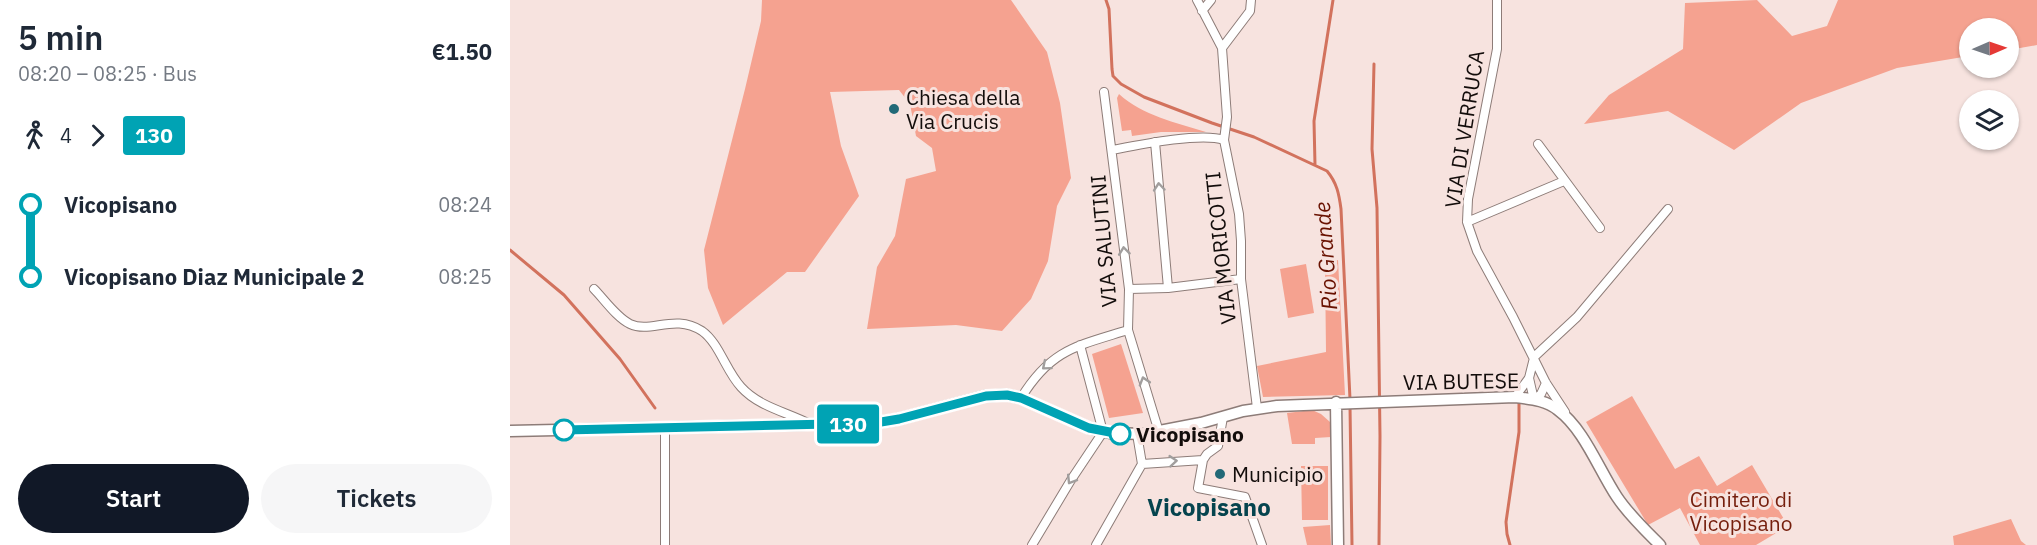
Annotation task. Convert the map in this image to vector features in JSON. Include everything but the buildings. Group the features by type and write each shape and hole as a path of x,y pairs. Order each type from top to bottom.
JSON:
{"street":[{"path":"1197,0 1222,48 1250,11 1251,0"},
{"path":"1202,11 1211,0"},
{"name":"VIA DI VERRUCA","path":"1497,0 1497,49 1469,190 1467,222 1477,251 1546,383 1573,423"},
{"name":"VIA MORICOTTI","path":"1222,48 1227,120 1225,138 1239,214 1241,279 1257,408"},
{"name":"VIA SALUTINI","path":"1104,92 1129,289 1128,330 1159,432"},
{"name":"VIA SALUTINI","path":"1112,150 1155,142 1225,138"},
{"path":"1155,142 1168,288"},
{"path":"1538,144 1600,228"},
{"path":"1467,222 1564,181"},
{"path":"1515,397 1529,378 1534,357 1577,317 1668,208"},
{"path":"1129,289 1168,288 1241,279"},
{"path":"594,289 631,324 640,326 679,322 703,332 742,389 760,402 811,424"},
{"path":"510,431 875,423 986,396 1007,395 1021,398 1042,368 1069,350 1128,330"},
{"path":"1032,545 1103,432 1080,345"},
{"path":"1529,378 1534,400 1541,394 1546,383"},
{"name":"VIA BUTESE","path":"1021,398 1077,424 1103,432 1137,434 1159,432 1257,408 1341,402 1515,397 1534,400 1546,403 1558,410 1573,423 1618,498 1660,545"},
{"path":"1338,545 1341,402"},
{"path":"1223,417 1218,446 1203,460 1198,488 1245,497 1262,545"},
{"path":"665,427 665,545"},
{"path":"1096,545 1142,464 1137,434"},
{"path":"1142,464 1203,460"}],"green space":[{"path":"762,0 1011,0 1047,52 1060,103 1071,178 1057,206 1048,261 1031,299 1002,331 956,325 867,329 877,267 895,236 906,179 936,171 932,148 916,136 910,104 899,90 830,92 841,146 859,196 805,272 787,272 723,325 708,288 704,250 761,21"},
{"path":"1757,0 1792,36 1827,26 1838,0 2037,0 2037,45 2019,48 2019,18 1959,18 1959,58 1897,68 1801,103 1734,150 1668,111 1584,124 1609,95 1683,49 1685,3"},
{"path":"1119,94 1128,102 1149,113 1206,132 1161,132 1132,136 1131,130 1122,131 1117,98"},
{"path":"1338,260 1345,395 1263,397 1257,366 1326,352 1325,265"},
{"path":"1306,264 1314,313 1288,318 1280,269"},
{"path":"1121,344 1143,413 1109,418 1092,354"},
{"name":"Cimitero di Vicopisano","path":"1632,396 1675,469 1699,456 1717,486 1752,465 1788,526 1756,545 1700,545 1680,508 1648,525 1586,422"},
{"path":"1312,410 1330,422 1331,437 1315,438 1315,444 1292,444 1287,413"},
{"path":"1301,466 1328,466 1328,520 1302,520"},
{"path":"2011,519 2021,541 2026,545 1954,545 1953,536"},
{"path":"1330,525 1331,545 1307,545 1303,527"}],"waterway":[{"name":"Rio Grande","path":"1106,0 1109,9 1113,76 1121,84 1144,97 1254,137 1327,171 1333,180 1341,209 1350,399"},
{"path":"1315,165 1314,121 1333,0"},
{"path":"1374,64 1372,149 1377,208 1379,545"},
{"path":"510,250 564,295 620,359 655,408"},
{"path":"1510,545 1506,522 1519,432 1519,403"},
{"name":"Rio Grande","path":"1350,406 1352,545"}],"bus line":[{"name":"130","path":"564,430 875,423 986,396 1007,395 1021,398 1077,424 1103,432 1120,434"}],"place":[{"name":"Chiesa della Via Crucis","path":"894,109"},
{"name":"Vicopisano","path":"1120,434"},
{"name":"Municipio","path":"1220,474"}],"district":[{"name":"Vicopisano","path":"1209,507"}]}
